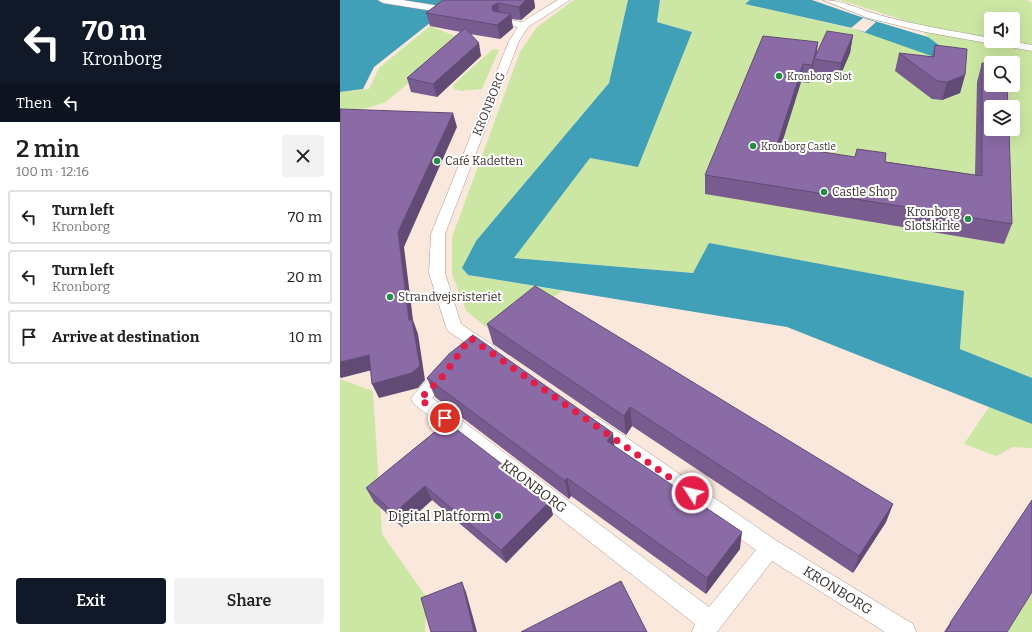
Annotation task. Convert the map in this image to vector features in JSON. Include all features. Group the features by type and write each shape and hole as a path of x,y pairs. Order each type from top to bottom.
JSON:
{"lane":[{"path":"384,0 446,10"},
{"path":"500,21 524,25 565,0"},
{"path":"828,0 872,16 924,29 984,40"},
{"name":"KRONBORG","path":"503,361 463,348 454,327 437,273 438,234 514,41 524,25"},
{"path":"1020,46 1032,48"},
{"name":"KRONBORG","path":"463,348 444,375 420,399 707,627 770,548"},
{"name":"KRONBORG","path":"581,416 770,548 905,632"}],"green space":[{"path":"574,0 628,0 609,83 476,241 462,268 468,275 563,291 539,306 500,338 466,311 452,274 452,237 520,52 537,27"},
{"path":"660,0 750,0 746,4 947,51 928,37 919,25 840,0 1027,0 1032,3 1032,378 960,349 963,291 693,273 513,258 590,158 638,167 692,32 657,22"},
{"path":"430,26 468,41 413,79 386,102 368,108 340,111 340,92 369,89 379,68"},
{"path":"493,49 499,50 482,89 462,91 454,89 453,86 456,82"},
{"path":"340,379 373,391 382,534 427,598 425,632 340,632"},
{"path":"989,407 1032,424 1032,448 1013,447 996,456 964,444"},
{"path":"1032,589 1032,632 1005,632"}],"water":[{"path":"340,0 459,0 374,67 363,89 340,92"},
{"path":"628,0 660,0 657,22 692,32 638,167 590,158 514,258 693,273 709,243 964,291 960,349 1032,378 1032,424 787,327 468,275 462,268 476,241 609,83"},
{"path":"750,0 812,0 858,16 928,37 947,51 940,59 852,28 745,4"}],"pier":[{"path":"863,18 876,22 865,32 851,28"}],"building":[{"path":"443,0 526,0 519,7 498,3 492,6 493,11 511,14 497,25 426,13"},
{"path":"465,28 479,43 433,84 407,78"},
{"path":"827,31 853,35 841,63 814,59"},
{"path":"763,36 818,42 812,65 803,64 777,145 855,157 857,149 886,153 885,162 982,176 982,63 984,63 984,92 1007,92 1008,100 984,100 984,136 1009,136 1012,224 705,175"},
{"path":"935,45 967,49 965,75 947,82 937,81 899,53 934,57"},
{"path":"340,109 453,113 398,232 409,320 412,320 420,366 412,373 372,384 369,355 340,362"},
{"path":"535,286 893,504 859,556 630,407 624,416 487,324"},
{"path":"473,335 613,433 607,441 742,532 707,578 567,478 565,481 427,378 449,354"},
{"path":"447,422 550,501 501,550 425,486 394,513 366,488"},
{"path":"1032,500 1032,592 1007,632 946,632 951,624 950,623"},
{"path":"621,581 647,632 521,632"},
{"path":"462,582 474,632 431,632 421,598"}],"place":[{"name":"Kronborg Slot","path":"779,76"},
{"name":"Kronborg Castle","path":"753,146"},
{"name":"Café Kadetten","path":"437,161"},
{"name":"Castle Shop","path":"824,192"},
{"name":"Kronborg Slotskirke","path":"968,219"},
{"name":"Strandvejsristeriet","path":"390,297"},
{"name":"Digital Platform","path":"498,516"}],"route":[{"path":"445,418 420,399 444,375 470,338 692,493"}]}
